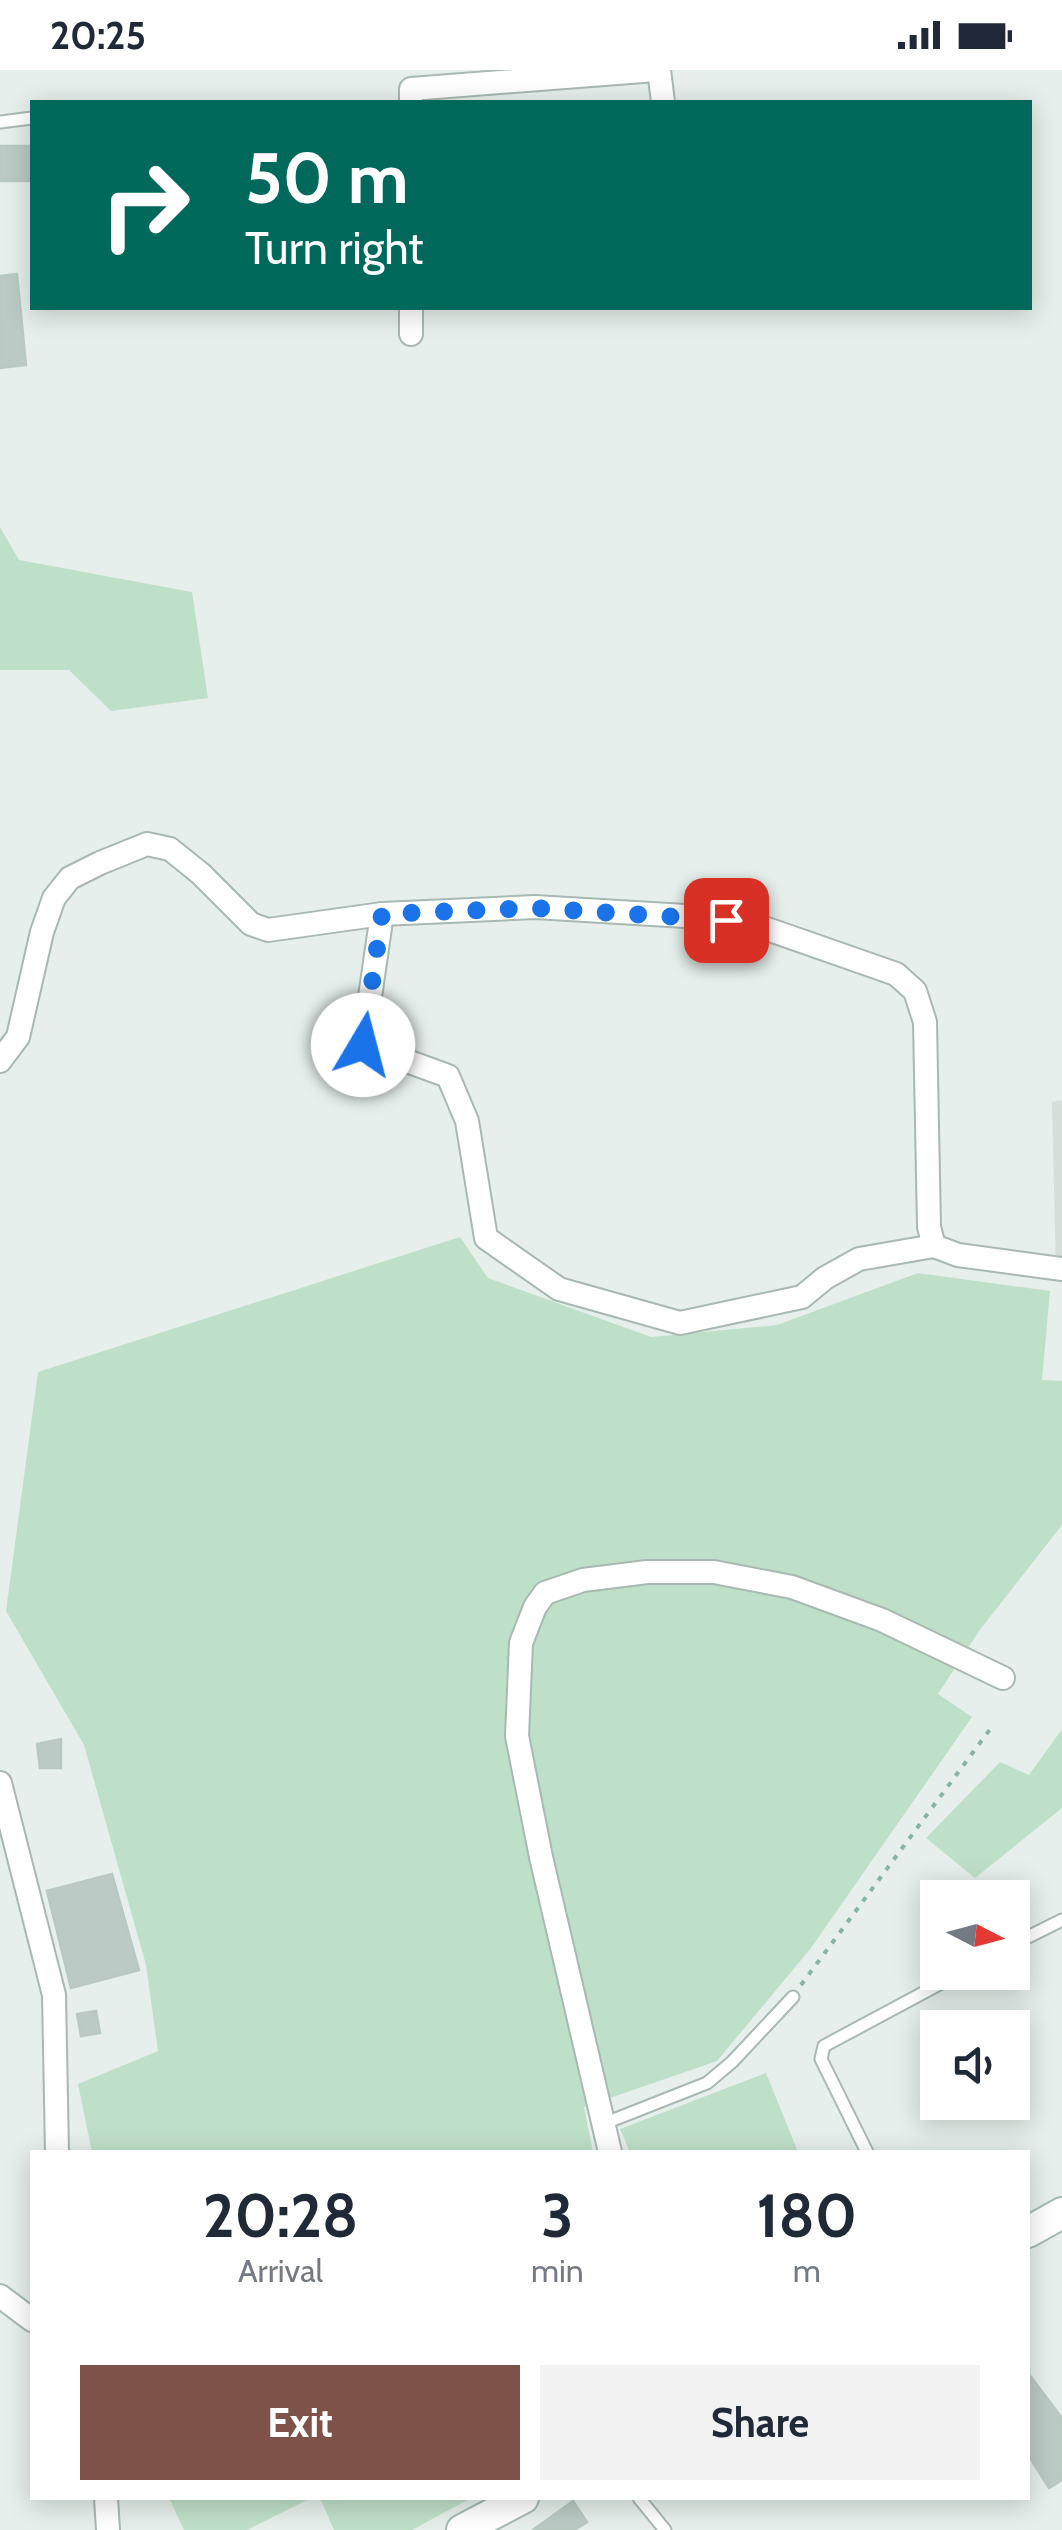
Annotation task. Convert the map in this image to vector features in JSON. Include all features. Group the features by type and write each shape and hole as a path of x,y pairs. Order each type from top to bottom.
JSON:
{"street":[{"path":"411,100 411,88 539,91 658,70 664,100"},
{"path":"411,310 411,334"},
{"path":"0,1061 18,1037 42,932 54,898 70,878 148,844 170,849 251,924 268,930 382,914 535,908 750,923 896,974 915,991 925,1022 929,1227 934,1246"},
{"path":"382,914 363,1045 448,1076 467,1122 486,1238 559,1290 680,1322 802,1298 825,1278 858,1259 934,1246 958,1255 1062,1269"},
{"path":"610,2150 517,1736 521,1643 545,1593 583,1580 647,1572 714,1572 792,1587 882,1620 1002,1678"},
{"path":"0,1783 54,1995 57,2150"},
{"path":"1030,2231 1062,2213"},
{"path":"0,2296 30,2318"},
{"path":"106,2500 108,2530"},
{"path":"462,2530 519,2500"}],"lane":[{"path":"0,122 30,118"},
{"path":"1030,1936 1062,1920"},
{"path":"866,2150 821,2059 824,2046 928,1990"},
{"path":"603,2124 707,2083 732,2062 792,1997"},
{"path":"641,2500 664,2530"}],"path":[{"path":"792,1997 991,1728"}],"shaded area":[{"path":"1062,1100 1062,1274 1056,1273 1052,1102"}],"green space":[{"path":"0,527 19,560 192,592 208,698 111,711 69,670 0,670"},
{"path":"460,1237 488,1278 651,1337 777,1325 918,1273 1050,1291 1042,1380 1062,1381 1062,1525 979,1631 938,1694 972,1717 811,1948 717,2061 584,2107 593,2150 92,2150 78,2084 158,2051 146,1965 84,1745 6,1611 38,1372"},
{"path":"1062,1729 1062,1808 975,1878 926,1838 1000,1762 1029,1775"},
{"path":"766,2073 797,2150 629,2150 620,2129"},
{"path":"170,2500 307,2500 247,2530 184,2530"},
{"path":"321,2500 467,2500 412,2530 334,2530"}],"building":[{"path":"0,146 30,146 30,181 0,181"},
{"path":"17,274 26,365 0,368 0,276"},
{"path":"61,1739 61,1768 40,1768 37,1744"},
{"path":"112,1874 139,1970 71,1988 47,1891"},
{"path":"96,2011 100,2033 81,2036 77,2014"},
{"path":"1030,2376 1062,2418 1062,2480 1049,2488 1030,2458"},
{"path":"573,2501 587,2522 574,2530 533,2530"}],"route":[{"path":"363,1045 382,914 535,908 726,920"}]}
